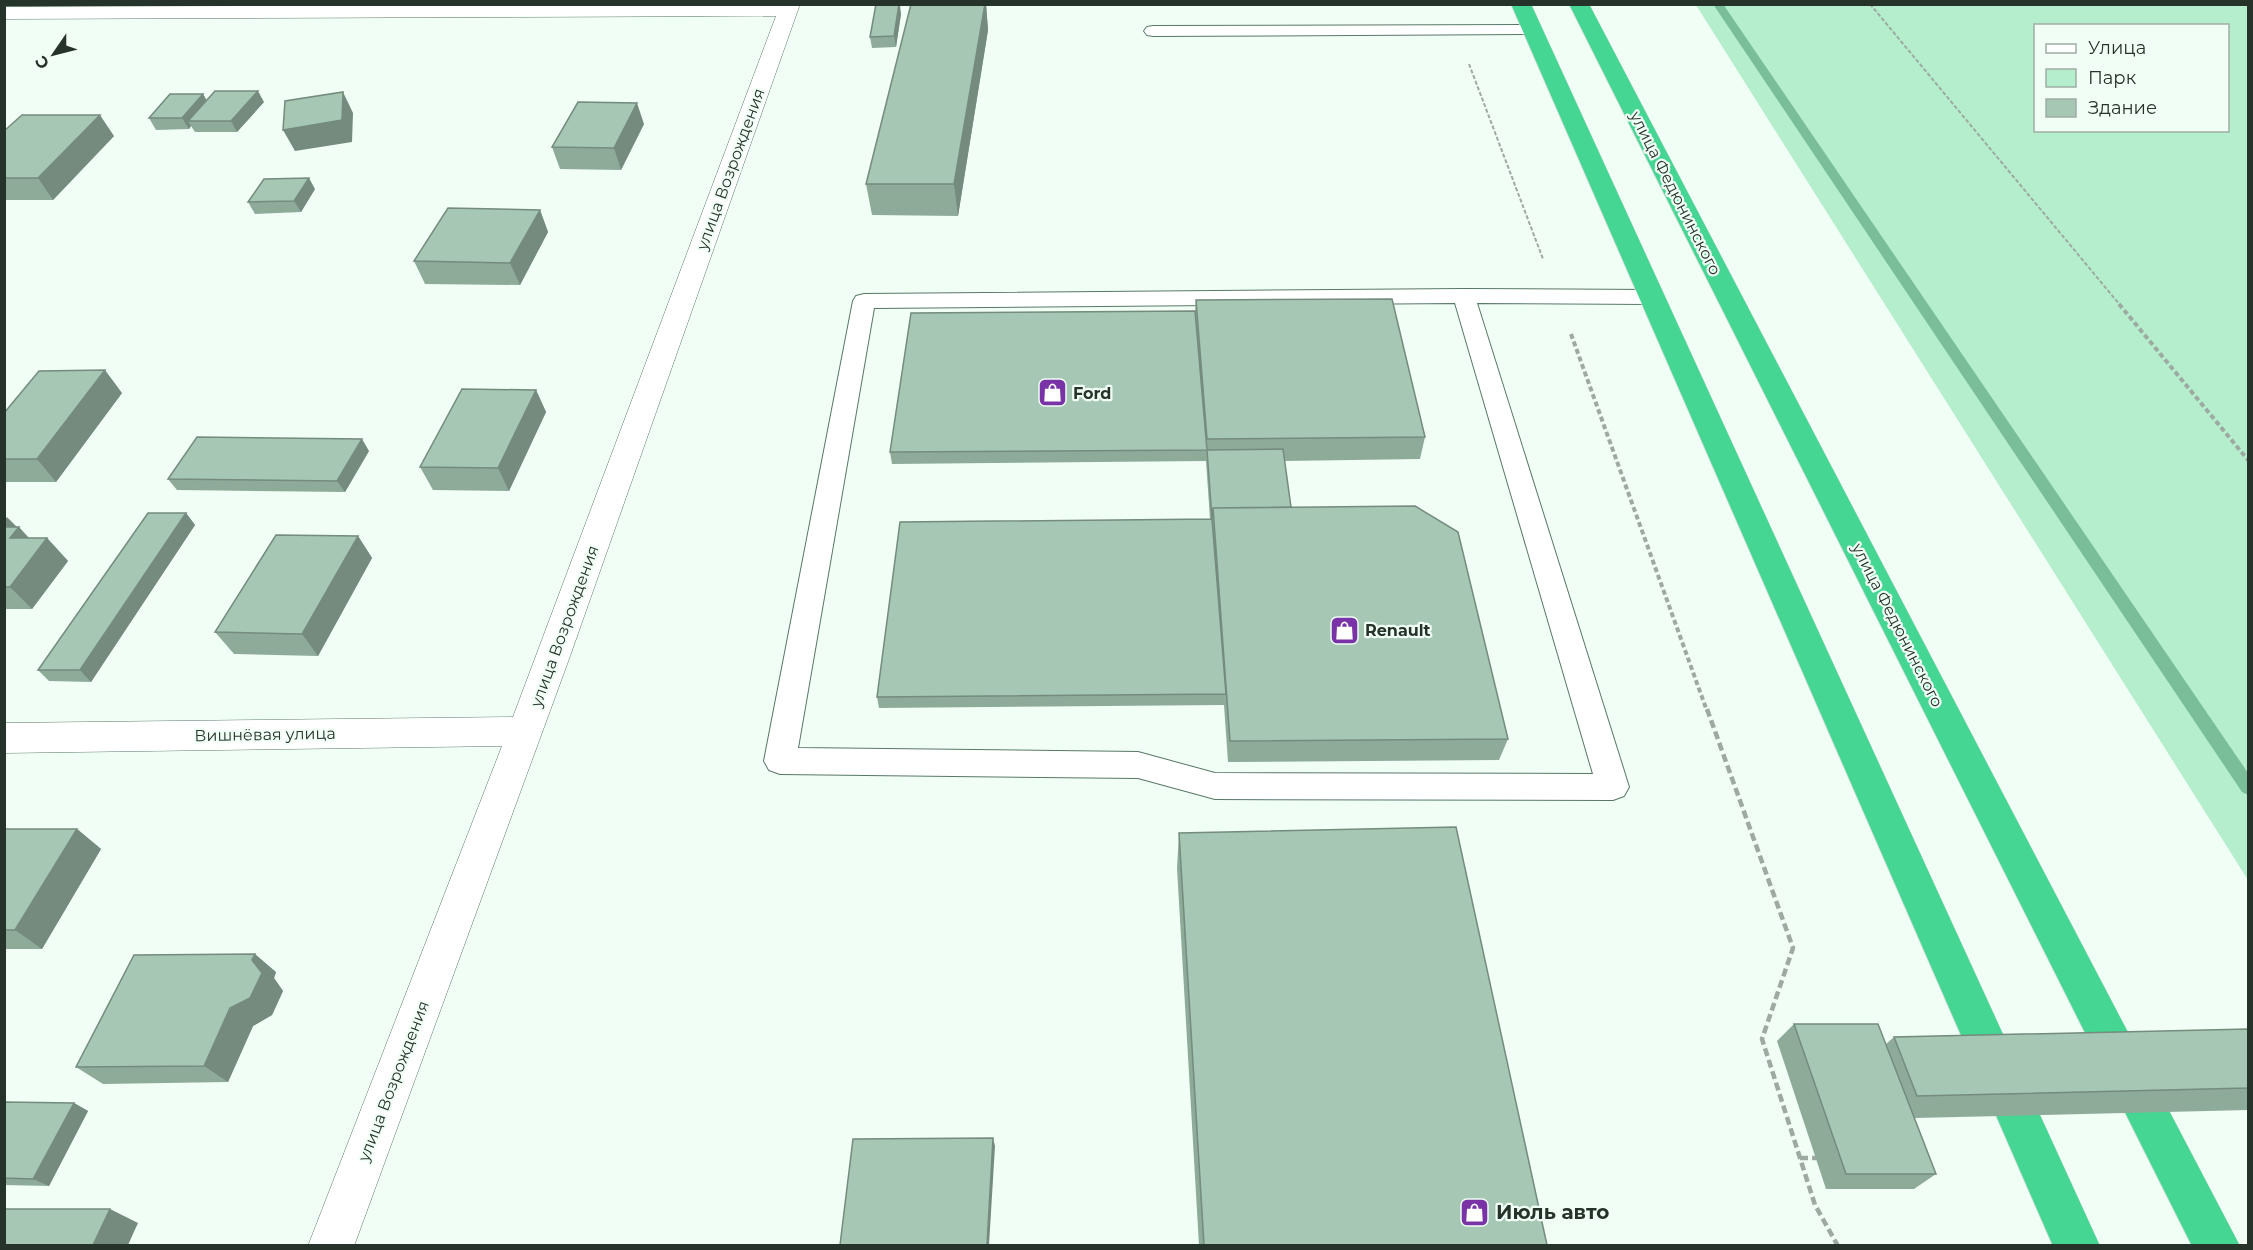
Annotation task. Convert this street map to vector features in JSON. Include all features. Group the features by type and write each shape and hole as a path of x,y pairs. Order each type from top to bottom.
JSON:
{"highway":[{"name":"улица Федюнинского","path":"1579,4 2217,1245"},
{"path":"1526,17 2077,1245"}],"street":[{"path":"4,13 789,7"},
{"name":"улица Возрождения","path":"331,1245 525,731 789,7"},
{"name":"Вишнёвая улица","path":"4,738 525,731"}],"lane":[{"path":"1153,32 1457,30 1526,17"},
{"path":"1464,296 1613,787 1215,786 1138,765 780,761 864,301 1464,296 1651,297"}],"path":[{"path":"1870,4 2248,460"},
{"path":"1457,30 1557,296 1793,948 1762,1039 1815,1205 1838,1245"},
{"path":"1800,1158 1827,1158"}],"green space":[{"path":"1696,5 2248,5 2248,880"}],"building":[{"path":"876,4 899,4 894,36 870,37"},
{"path":"911,4 985,4 954,184 866,184"},
{"path":"215,91 258,91 231,121 188,121"},
{"path":"343,92 342,120 283,130 285,101"},
{"path":"170,94 203,94 182,118 149,118"},
{"path":"578,102 637,103 614,148 552,147"},
{"path":"22,115 100,115 38,178 4,178 4,131"},
{"path":"309,178 294,201 248,202 264,179"},
{"path":"448,208 540,210 510,263 414,261"},
{"path":"1392,299 1425,437 1207,439 1196,300"},
{"name":"Ford","path":"1195,311 1207,450 890,452 911,313"},
{"path":"105,370 37,459 4,459 4,413 39,371"},
{"path":"462,389 536,390 498,468 420,467"},
{"path":"197,437 362,439 337,481 168,479"},
{"path":"1283,449 1291,507 1213,508 1212,519 1207,450"},
{"name":"Renault","path":"1415,506 1458,532 1508,739 1230,741 1213,508"},
{"path":"148,513 186,513 80,670 38,670"},
{"path":"1212,519 1226,694 877,697 900,522"},
{"path":"4,527 19,527 10,538 47,538 10,587 4,587"},
{"path":"276,535 358,536 302,634 215,632"},
{"path":"1456,827 1547,1245 1204,1245 1179,833"},
{"path":"4,829 77,829 15,930 4,930"},
{"path":"255,954 252,960 262,973 250,998 230,1008 204,1066 76,1067 134,955"},
{"path":"1794,1024 1878,1024 1936,1174 1846,1174"},
{"path":"2248,1029 2248,1088 1917,1096 1894,1037"},
{"path":"4,1102 74,1103 33,1179 4,1178"},
{"path":"993,1138 987,1245 840,1245 853,1139"},
{"path":"4,1209 110,1209 93,1245 4,1245"}],"waterway":[{"path":"1718,4 2248,787"}],"place":[{"name":"Ford","path":"1052,393"},
{"name":"Renault","path":"1344,630"},
{"name":"Июль авто","path":"1475,1212"}]}
